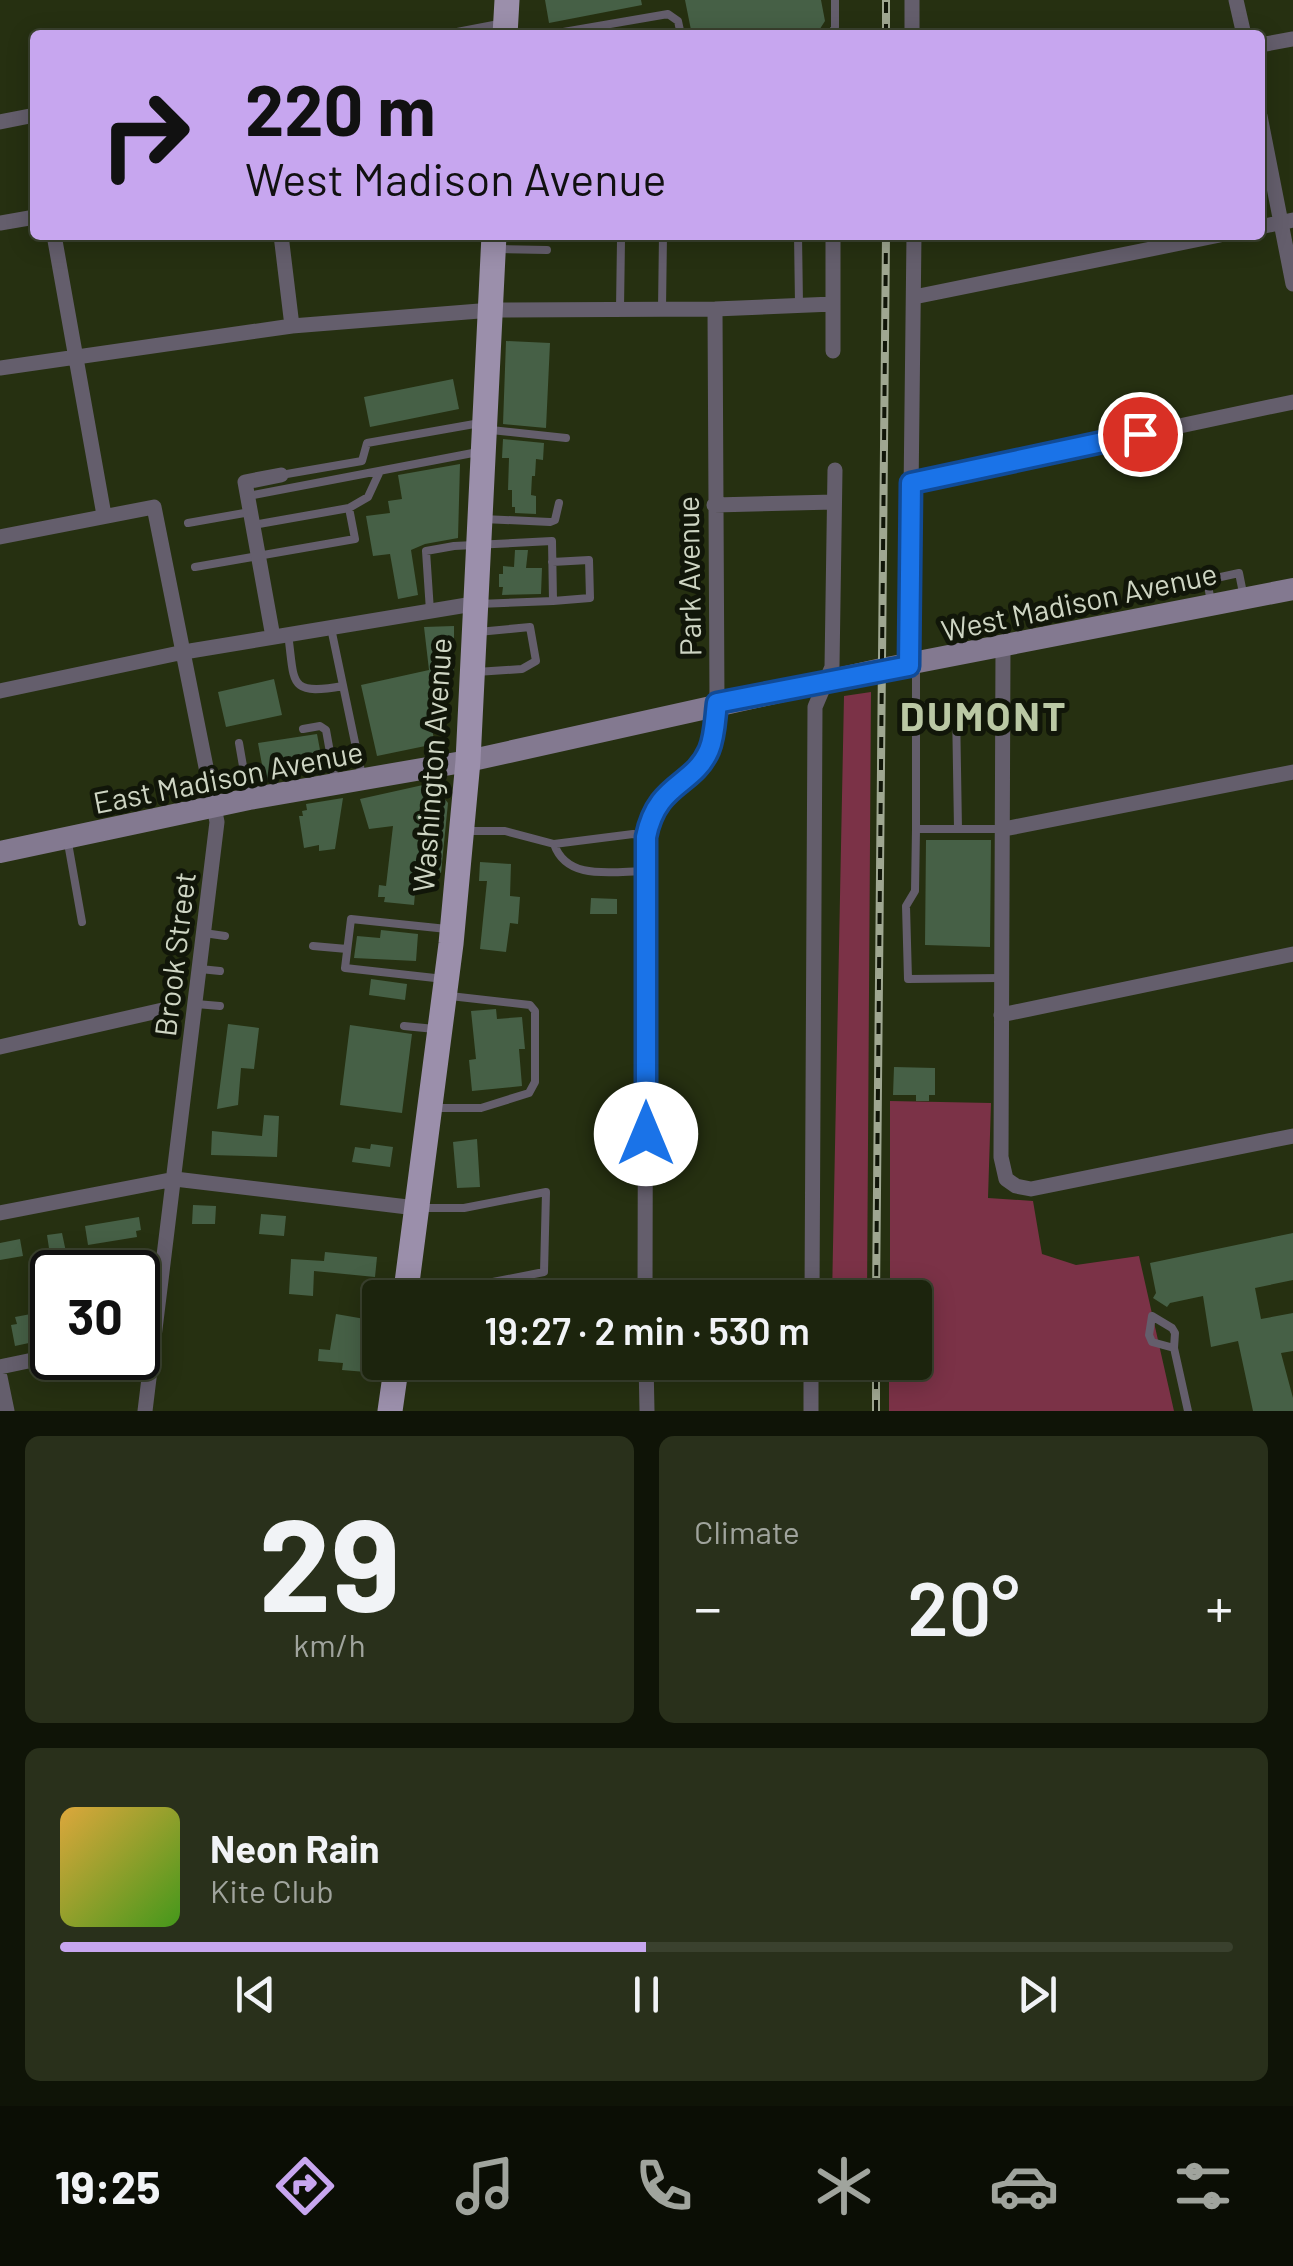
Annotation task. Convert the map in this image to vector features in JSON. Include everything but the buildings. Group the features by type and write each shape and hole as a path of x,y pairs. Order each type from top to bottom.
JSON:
{"main road":[{"name":"Washington Avenue","path":"407,1280 452,930 468,760 494,242"},
{"name":"West Madison Avenue","path":"468,760 717,703 1293,590"},
{"name":"East Madison Avenue","path":"0,852 249,799 468,760"},
{"path":"390,1411 394,1380"}],"street":[{"path":"912,0 912,30"},
{"path":"1236,0 1243,30"},
{"path":"474,30 506,20"},
{"path":"1265,44 1293,39"},
{"path":"0,122 30,116"},
{"path":"1265,136 1287,222 1293,284"},
{"path":"0,223 30,218"},
{"path":"0,537 104,516 55,240"},
{"path":"282,240 292,326"},
{"path":"833,240 833,351"},
{"path":"913,665 914,240"},
{"path":"914,296 1195,240"},
{"path":"0,368 292,326 492,310 833,304"},
{"name":"Park Avenue","path":"646,1280 646,837 657,804 710,750 717,703 715,309"},
{"path":"911,483 1293,402"},
{"path":"812,1280 815,706 832,667 835,470"},
{"path":"280,635 249,504 281,476"},
{"path":"714,505 834,502"},
{"name":"Brook Street","path":"104,516 154,507 217,822 175,1179 160,1260"},
{"path":"0,691 184,652 473,604"},
{"path":"1002,647 1002,1157 1006,1179 1031,1189 1293,1136"},
{"path":"1004,828 1293,772"},
{"path":"1001,1015 1293,954"},
{"path":"0,1047 167,1009"},
{"path":"0,1213 175,1179 416,1208"},
{"path":"0,1367 30,1361"},
{"path":"0,1377 6,1411"},
{"name":"Brook Street","path":"145,1380 145,1411"},
{"path":"646,1380 646,1411"},
{"path":"810,1411 811,1380"}],"lane":[{"path":"833,30 835,0"},
{"path":"575,30 668,14 678,21 680,30"},
{"path":"620,309 623,240"},
{"path":"662,309 665,240"},
{"path":"798,240 799,304"},
{"path":"494,242 548,250"},
{"path":"281,476 362,461 366,443 483,435 566,438"},
{"path":"188,523 380,471 483,435"},
{"path":"249,504 349,508 368,496 380,471"},
{"path":"478,519 550,522 558,514 558,503"},
{"path":"194,567 355,539 349,508"},
{"path":"430,611 425,552 514,541 552,541 553,601"},
{"path":"473,604 590,598 589,560 552,562"},
{"path":"330,627 363,780"},
{"path":"471,673 522,669 536,661 530,627 472,632"},
{"path":"280,635 294,680 300,686 317,690 343,686"},
{"path":"913,665 916,829 915,891 906,906 905,923 908,979 1002,978"},
{"path":"916,706 956,708 958,829"},
{"path":"303,729 320,726 326,730 336,785"},
{"path":"239,742 249,799"},
{"path":"916,829 1004,828"},
{"path":"461,831 506,831 554,844 633,834 646,837"},
{"path":"68,838 82,922"},
{"path":"554,844 558,856 578,870 646,871"},
{"path":"429,1108 480,1108 529,1093 535,1082 536,1010 530,1005 345,968 351,919 452,930"},
{"path":"204,933 225,936"},
{"path":"313,946 348,948"},
{"path":"200,969 220,971"},
{"path":"196,1004 220,1006"},
{"path":"404,1026 439,1030"},
{"path":"416,1208 464,1208 546,1192 544,1272 503,1280"},
{"path":"1174,1348 1152,1342 1148,1335 1152,1316 1172,1328 1188,1411"}],"shaded area":[{"path":"871,692 867,1280 832,1280 844,696"},
{"path":"890,1101 991,1103 988,1198 1033,1201 1042,1254 1076,1265 1139,1256 1174,1411 889,1411 889,1380 932,1380 932,1280 890,1280"}],"railway":[{"path":"886,0 886,30"},
{"path":"876,1280 886,240"},
{"path":"876,1380 876,1411"}],"district":[{"name":"DUMONT","path":"984,715"}],"route":[{"path":"646,1134 646,837 657,804 710,750 717,703 909,666 911,483 1140,434"}]}
